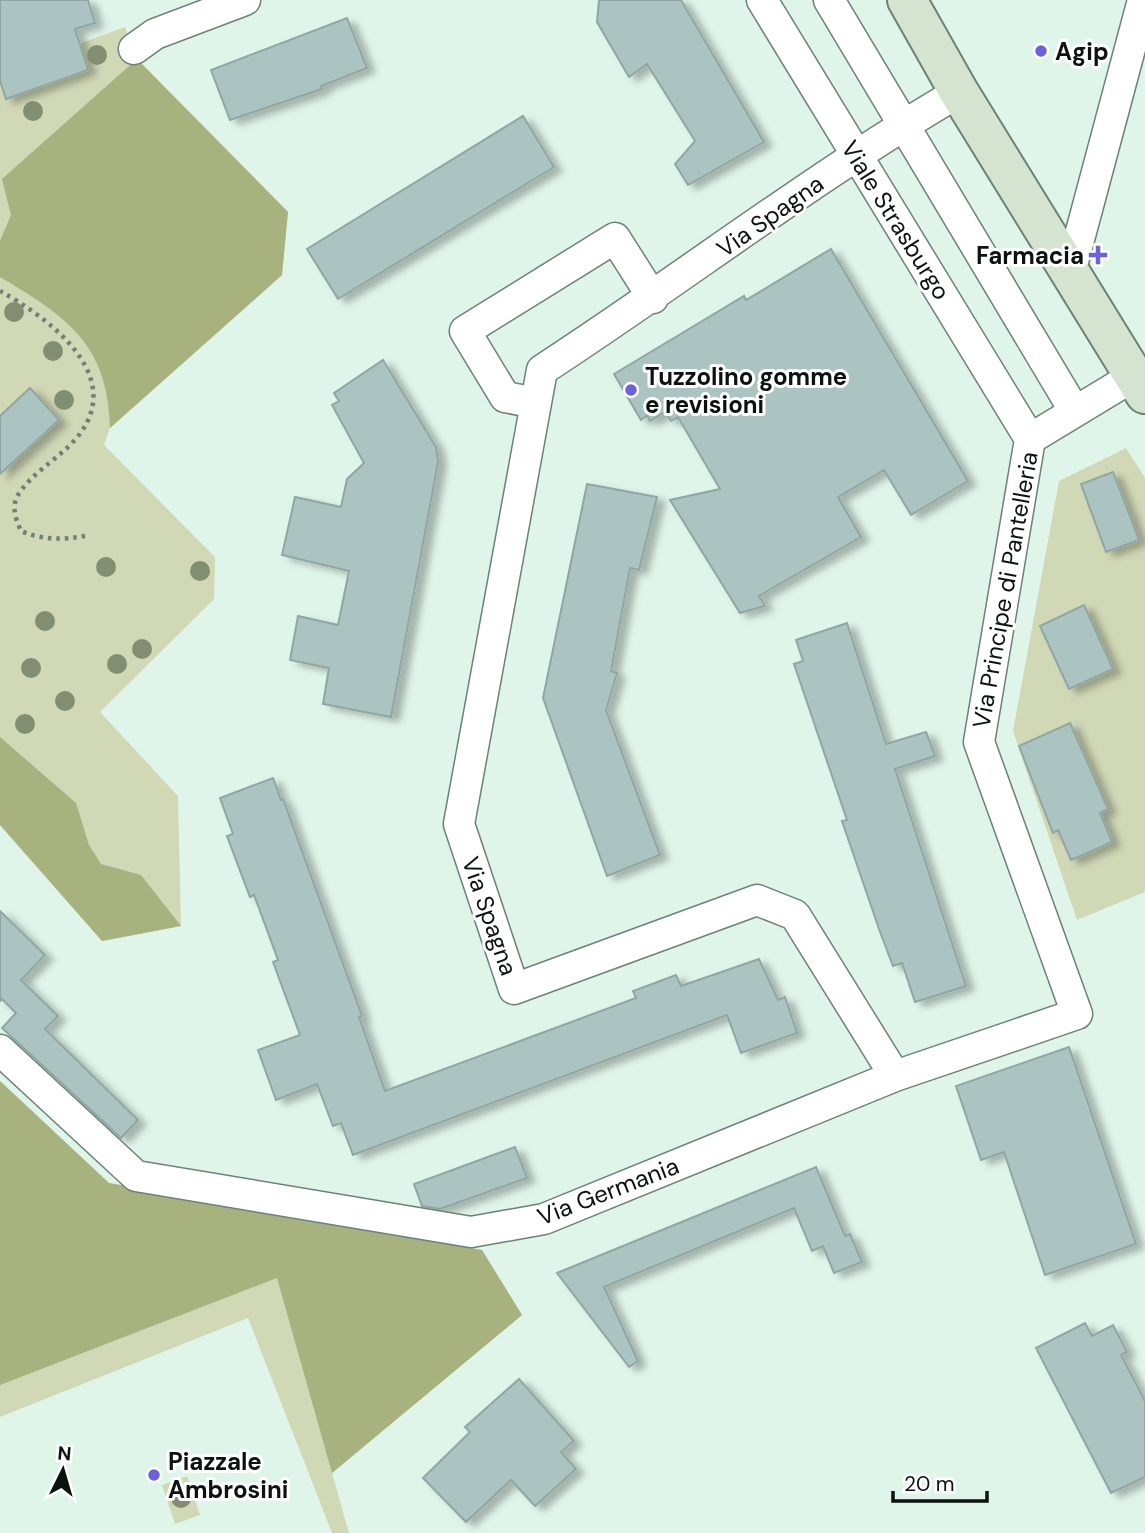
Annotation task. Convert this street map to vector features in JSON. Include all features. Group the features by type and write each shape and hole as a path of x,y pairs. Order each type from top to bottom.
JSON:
{"street":[{"path":"134,49 155,34 245,0"},
{"name":"Viale Strasburgo","path":"762,0 1030,439"},
{"path":"829,0 1074,410"},
{"path":"907,0 959,92 1139,385"},
{"path":"1070,273 1143,0"},
{"name":"Via Spagna","path":"895,1076 795,915 757,900 514,989 459,824 542,370 653,298 856,156 959,92"},
{"path":"536,403 505,397 465,331 615,239 653,298"},
{"name":"Via Principe di Pantelleria","path":"1077,1014 979,742 1030,439 1074,410 1139,385"},
{"name":"Via Germania","path":"0,1050 136,1175 471,1232 544,1219 895,1076 1077,1014"}],"path":[{"path":"0,291 56,327 75,348 91,378 94,403 81,433 17,497 14,516 21,531 35,537 64,540 85,536"}],"green space":[{"path":"125,27 137,59 288,212 282,275 110,428 104,445 215,557 214,599 100,712 178,796 181,926 102,941 0,825 0,73"},
{"path":"137,59 288,212 282,275 110,428 101,375 92,354 79,336 64,320 0,277 0,241 11,215 2,179"},
{"path":"1126,448 1145,478 1145,892 1077,920 1013,731 1059,481"},
{"path":"0,737 76,803 89,845 101,864 141,875 181,926 102,941 0,825"},
{"path":"0,1081 109,1183 482,1250 522,1315 332,1473 349,1533 332,1533 248,1318 0,1417"},
{"path":"0,1081 109,1183 482,1250 522,1315 332,1473 277,1278 0,1385"},
{"path":"187,1476 200,1515 175,1524 162,1485"}],"building":[{"path":"0,0 88,0 95,23 75,29 88,70 6,99 0,81"},
{"path":"599,0 681,0 764,142 688,185 675,164 695,141 647,64 629,77 597,22"},
{"path":"347,18 367,68 321,86 322,89 230,120 211,70"},
{"path":"523,116 554,167 338,299 307,249"},
{"path":"831,249 968,481 911,515 884,470 838,497 861,537 759,596 765,606 740,613 670,500 720,489 678,417 671,421 665,412 650,421 647,415 641,420 614,374 744,296 746,300"},
{"path":"383,360 436,447 438,462 391,717 323,704 329,668 290,660 298,616 338,625 349,571 282,555 295,497 341,507 347,479 364,463 332,405 339,401 334,393"},
{"path":"30,388 59,420 0,474 0,416"},
{"path":"1113,472 1139,540 1106,552 1081,484"},
{"path":"587,484 657,497 639,570 630,568 611,671 617,673 606,710 660,855 607,876 543,698"},
{"path":"1084,605 1113,669 1069,689 1040,626"},
{"path":"847,623 886,744 926,732 935,756 895,769 966,986 915,1002 902,963 893,966 879,929 842,821 847,820 794,664 803,661 796,640"},
{"path":"1070,723 1108,809 1100,813 1112,842 1071,860 1058,830 1053,833 1019,746"},
{"path":"273,778 362,1016 359,1017 385,1091 636,998 633,991 676,975 681,986 759,959 778,1000 785,997 797,1033 741,1053 727,1015 353,1155 341,1123 333,1126 317,1084 276,1100 258,1050 300,1035 273,962 278,960 254,895 250,897 227,836 233,834 220,798"},
{"path":"0,911 45,955 21,980 58,1016 45,1029 138,1120 121,1138 2,1028 16,1013 2,999 0,1001"},
{"path":"1069,1047 1136,1244 1045,1275 1004,1152 981,1160 956,1086"},
{"path":"515,1147 527,1178 440,1209 422,1206 414,1184"},
{"path":"816,1167 845,1236 850,1234 862,1262 834,1273 823,1246 812,1251 794,1208 604,1287 638,1361 629,1367 557,1273"},
{"path":"1085,1323 1092,1336 1113,1325 1127,1352 1121,1355 1145,1401 1145,1477 1111,1493 1036,1348"},
{"path":"519,1379 574,1441 561,1452 576,1469 535,1506 511,1480 466,1522 423,1478 470,1432 465,1427"}],"place":[{"name":"Agip","path":"1041,51"},
{"name":"Farmacia","path":"1098,255"},
{"name":"Tuzzolino gomme e revisioni","path":"631,390"},
{"name":"Piazzale Ambrosini","path":"154,1475"}]}
